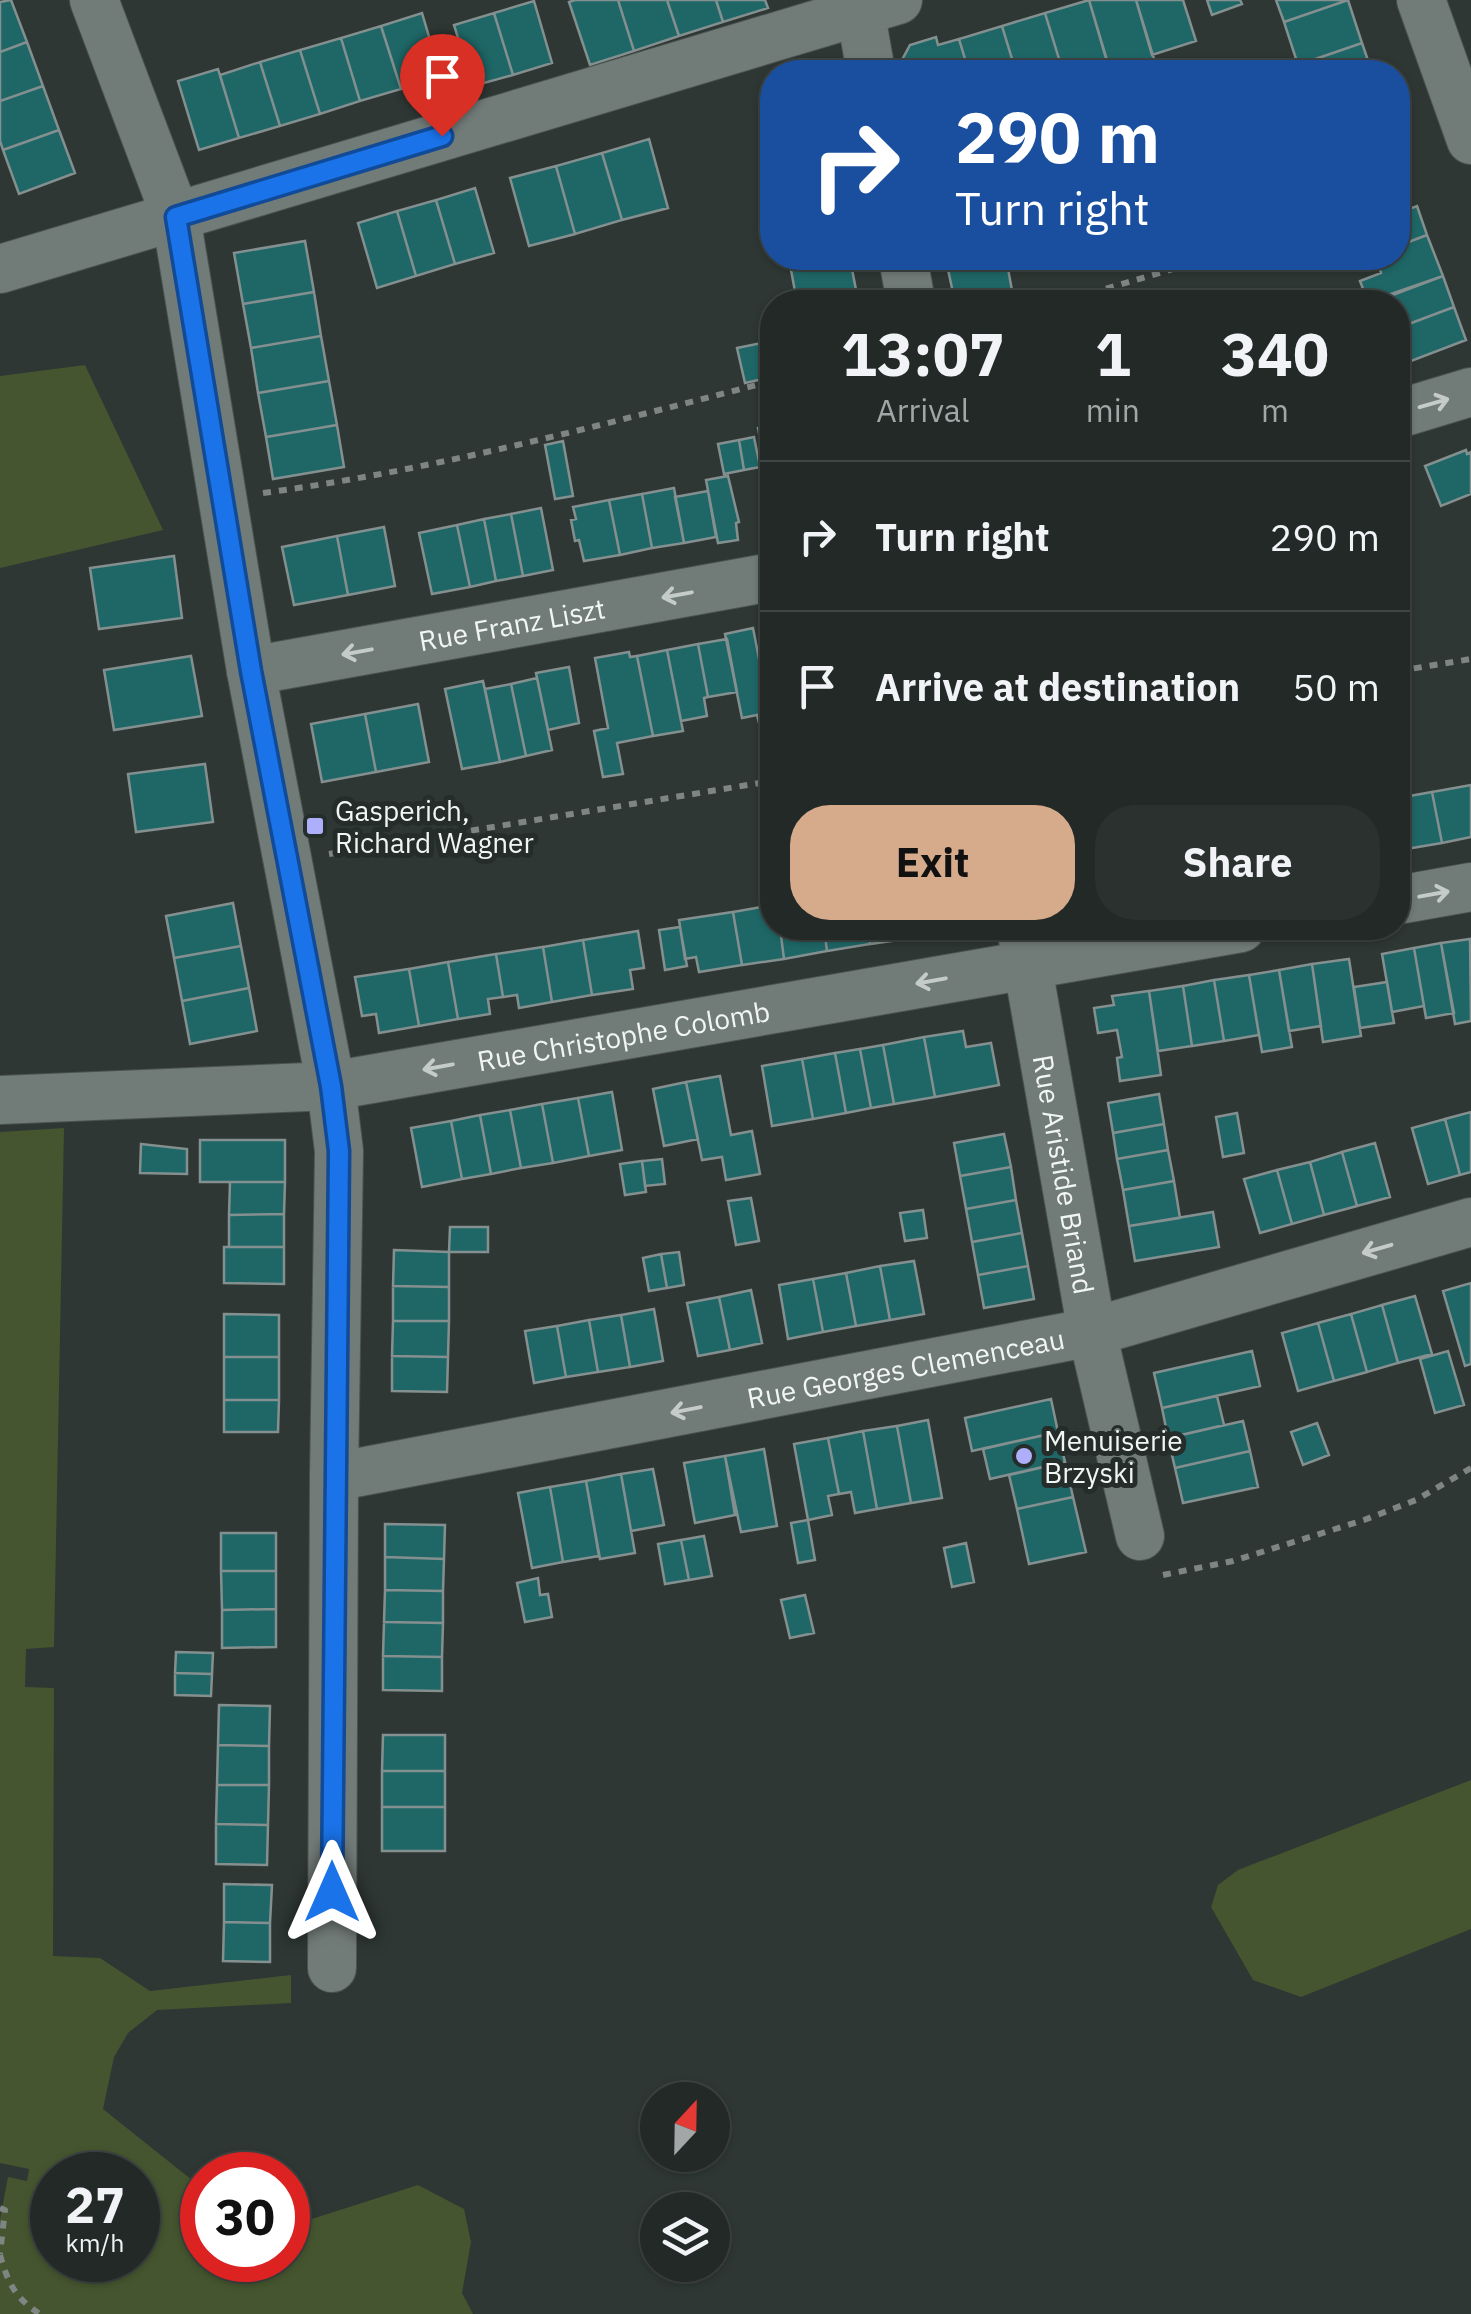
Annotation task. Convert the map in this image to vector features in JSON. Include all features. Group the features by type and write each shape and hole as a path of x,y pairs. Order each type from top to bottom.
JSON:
{"street":[{"path":"94,0 176,217 251,671 331,1086 339,1151 332,1968"},
{"path":"1422,0 1471,140"},
{"path":"0,268 879,5 872,60"},
{"path":"1410,410 1471,392"},
{"name":"Rue Franz Liszt","path":"251,671 760,579"},
{"path":"1410,898 1471,887"},
{"name":"Rue Christophe Colomb","path":"0,1100 331,1086 1024,946 1096,940"},
{"name":"Rue Aristide Briand","path":"1024,946 1092,1332 1140,1536"},
{"name":"Rue Georges Clemenceau","path":"334,1477 1092,1332 1471,1222"}],"path":[{"path":"1101,290 1170,270"},
{"path":"222,498 336,483 532,442 760,385"},
{"path":"1410,669 1471,659"},
{"path":"282,824 313,856 760,783"},
{"path":"1140,1536 1152,1578 1233,1560 1364,1520 1416,1500 1471,1468"},
{"path":"0,2208 5,2210 0,2254 9,2286 21,2302 40,2314"}],"green space":[{"path":"85,365 163,530 0,568 0,376"},
{"path":"64,1128 54,1647 26,1649 25,1687 54,1688 53,1956 100,1958 150,1991 291,1975 291,2003 157,2010 128,2033 114,2057 103,2109 157,2152 30,2152 30,2282 160,2282 160,2154 180,2170 180,2282 310,2282 310,2220 418,2185 464,2209 471,2242 462,2293 473,2314 0,2314 0,2219 8,2177 27,2181 29,2169 0,2163 0,1132"},
{"path":"1471,1780 1471,1929 1301,1997 1253,1980 1211,1907 1218,1885 1238,1870"}],"building":[{"path":"11,0 27,42 0,52 0,2"},
{"path":"618,0 634,51 590,65 569,2"},
{"path":"618,0 667,0 679,36 634,51"},
{"path":"667,0 716,0 723,22 679,36"},
{"path":"716,0 765,0 768,8 723,22"},
{"path":"1089,0 1136,0 1154,60 1106,60"},
{"path":"1089,0 1107,60 1059,60 1045,13"},
{"path":"1136,0 1183,0 1196,41 1152,55"},
{"path":"1207,0 1240,0 1242,4 1212,15"},
{"path":"1276,0 1348,0 1284,22"},
{"path":"1348,0 1362,43 1313,60 1296,60 1284,22"},
{"path":"534,1 552,63 513,75 494,13"},
{"path":"422,13 441,77 401,89 381,26"},
{"path":"494,13 513,75 473,86 454,25"},
{"path":"1045,13 1059,60 1012,60 1002,26"},
{"path":"381,26 401,89 360,101 341,38"},
{"path":"1002,26 1012,60 965,60 959,39"},
{"path":"936,37 938,45 959,39 965,60 904,60 910,45"},
{"path":"341,38 360,101 320,114 300,50"},
{"path":"27,42 43,86 0,101 0,52"},
{"path":"1362,43 1368,60 1313,60"},
{"path":"300,50 320,114 280,126 260,62"},
{"path":"260,62 280,126 239,138 220,75"},
{"path":"218,69 239,138 199,150 178,81"},
{"path":"43,86 59,130 3,150 0,101"},
{"path":"59,130 75,173 19,194 3,150"},
{"path":"649,139 668,208 622,220 602,153"},
{"path":"602,153 622,220 575,234 556,166"},
{"path":"556,166 575,234 529,246 510,178"},
{"path":"475,188 494,253 455,264 436,200"},
{"path":"436,200 455,264 416,276 397,211"},
{"path":"1417,206 1427,235 1410,241 1410,209"},
{"path":"397,211 416,276 377,288 358,223"},
{"path":"1427,235 1443,276 1403,290 1363,290 1360,281 1381,273 1380,270 1410,270 1410,241"},
{"path":"305,241 314,292 243,304 234,253"},
{"path":"791,270 852,270 856,290 795,290"},
{"path":"948,270 1008,270 1012,290 952,290"},
{"path":"1443,276 1454,307 1410,324 1410,290 1406,290"},
{"path":"314,292 321,336 251,348 243,304"},
{"path":"1454,307 1466,340 1410,361 1410,324"},
{"path":"321,336 329,381 258,393 251,348"},
{"path":"760,343 760,380 745,383 737,348"},
{"path":"329,381 337,425 266,437 258,393"},
{"path":"337,425 344,467 273,479 266,437"},
{"path":"754,437 760,467 744,470 739,440"},
{"path":"739,440 744,470 724,474 718,444"},
{"path":"563,441 573,496 555,499 545,445"},
{"path":"1466,450 1467,454 1471,452 1471,494 1441,506 1425,466"},
{"path":"728,476 739,522 738,540 718,543 706,480"},
{"path":"674,488 684,543 652,548 642,494"},
{"path":"708,491 716,537 684,543 675,497"},
{"path":"642,494 652,548 620,555 609,500"},
{"path":"609,500 620,555 584,561 579,540 575,541 573,507"},
{"path":"541,508 553,570 523,576 511,514"},
{"path":"511,514 523,576 496,581 484,519"},
{"path":"484,519 496,581 470,587 457,525"},
{"path":"457,525 470,587 432,594 419,533"},
{"path":"384,527 395,586 348,595 337,536"},
{"path":"337,536 348,595 294,605 282,547"},
{"path":"174,556 182,618 99,629 90,568"},
{"path":"753,628 760,664 760,727 757,715 742,718 725,634"},
{"path":"727,639 737,692 708,697 698,644"},
{"path":"698,644 708,697 704,698 707,716 681,721 667,650"},
{"path":"667,650 683,731 653,736 637,656"},
{"path":"629,652 630,657 637,656 653,736 617,743 623,774 603,777 594,731 608,728 595,658"},
{"path":"191,656 202,716 114,730 104,670"},
{"path":"569,667 579,723 548,730 536,673"},
{"path":"537,678 552,750 526,756 511,684"},
{"path":"483,681 500,762 462,769 445,689"},
{"path":"511,684 526,756 500,762 485,689"},
{"path":"418,704 429,762 376,772 365,714"},
{"path":"365,714 376,772 322,782 311,724"},
{"path":"205,764 213,822 136,832 128,774"},
{"path":"1471,785 1471,837 1442,843 1432,792"},
{"path":"1432,792 1442,843 1410,848 1410,796"},
{"path":"233,903 241,946 174,958 166,916"},
{"path":"760,907 760,940 782,940 784,959 742,965 733,912"},
{"path":"733,912 742,965 699,972 696,957 685,959 679,920"},
{"path":"680,927 687,966 665,970 659,930"},
{"path":"638,931 644,968 630,970 633,989 592,995 583,940"},
{"path":"1470,939 1471,1021 1455,1024 1441,943"},
{"path":"583,940 592,995 552,1002 543,947"},
{"path":"782,940 826,940 827,951 784,959"},
{"path":"826,940 870,940 870,944 827,951"},
{"path":"1441,943 1454,1013 1426,1018 1414,948"},
{"path":"241,946 249,988 182,1001 174,958"},
{"path":"543,947 552,1002 519,1008 517,995 503,997 496,954"},
{"path":"1414,948 1424,1006 1392,1012 1382,954"},
{"path":"496,954 503,997 488,999 490,1014 458,1019 448,962"},
{"path":"1349,959 1361,1036 1323,1042 1312,964"},
{"path":"448,962 458,1019 419,1026 409,969"},
{"path":"1312,964 1321,1026 1289,1031 1279,970"},
{"path":"409,969 419,1026 379,1033 376,1014 362,1016 355,977"},
{"path":"1279,970 1292,1047 1262,1052 1249,975"},
{"path":"1249,975 1259,1035 1224,1041 1214,980"},
{"path":"1214,980 1224,1041 1192,1046 1183,986"},
{"path":"1387,982 1394,1023 1360,1028 1354,987"},
{"path":"1183,986 1192,1046 1158,1051 1149,991"},
{"path":"249,988 257,1031 190,1044 182,1001"},
{"path":"1149,991 1161,1075 1120,1081 1117,1058 1122,1057 1117,1030 1098,1033 1094,1008 1114,1005 1112,996"},
{"path":"963,1031 966,1047 991,1043 999,1085 935,1097 924,1037"},
{"path":"924,1037 935,1097 894,1104 883,1045"},
{"path":"883,1045 894,1104 871,1108 860,1049"},
{"path":"860,1049 871,1108 846,1113 835,1053"},
{"path":"835,1053 846,1113 813,1119 802,1059"},
{"path":"802,1059 813,1119 772,1126 762,1066"},
{"path":"720,1076 731,1135 752,1131 760,1174 726,1180 722,1157 702,1160 686,1082"},
{"path":"686,1082 698,1139 664,1146 653,1089"},
{"path":"612,1092 622,1150 589,1156 578,1098"},
{"path":"1159,1094 1164,1124 1113,1133 1108,1103"},
{"path":"578,1098 589,1156 553,1163 542,1104"},
{"path":"542,1104 553,1163 521,1168 510,1110"},
{"path":"510,1110 521,1168 491,1174 480,1115"},
{"path":"1471,1112 1471,1172 1460,1175 1445,1119"},
{"path":"1237,1113 1244,1153 1223,1157 1216,1117"},
{"path":"480,1115 491,1174 462,1179 451,1121"},
{"path":"1445,1119 1460,1175 1428,1184 1412,1128"},
{"path":"451,1121 462,1179 422,1187 411,1128"},
{"path":"1164,1124 1168,1150 1117,1159 1113,1133"},
{"path":"1004,1134 1011,1167 960,1176 954,1143"},
{"path":"200,1140 285,1140 285,1182 200,1182"},
{"path":"1375,1143 1390,1197 1357,1206 1342,1152"},
{"path":"141,1144 187,1149 187,1174 140,1173"},
{"path":"1168,1150 1174,1181 1123,1190 1117,1159"},
{"path":"1342,1152 1357,1206 1324,1215 1310,1162"},
{"path":"662,1159 665,1184 645,1186 642,1161"},
{"path":"642,1161 646,1192 625,1195 620,1164"},
{"path":"1310,1162 1324,1215 1292,1224 1277,1170"},
{"path":"1011,1167 1016,1200 966,1209 960,1176"},
{"path":"1277,1170 1292,1224 1260,1233 1244,1179"},
{"path":"1174,1181 1180,1218 1129,1226 1123,1190"},
{"path":"230,1182 285,1182 284,1214 229,1215"},
{"path":"751,1198 759,1241 736,1245 728,1201"},
{"path":"1016,1200 1022,1233 972,1242 966,1209"},
{"path":"923,1210 927,1238 905,1241 900,1213"},
{"path":"1213,1212 1219,1247 1135,1261 1129,1226"},
{"path":"284,1214 284,1247 229,1247 229,1215"},
{"path":"450,1227 488,1227 488,1252 449,1252"},
{"path":"1022,1233 1028,1266 978,1275 972,1242"},
{"path":"224,1247 284,1247 284,1284 224,1283"},
{"path":"394,1250 449,1252 449,1287 393,1286"},
{"path":"679,1252 684,1285 667,1288 661,1254"},
{"path":"661,1254 667,1288 649,1291 643,1258"},
{"path":"914,1261 924,1314 890,1320 880,1266"},
{"path":"880,1266 890,1320 856,1326 846,1273"},
{"path":"1028,1266 1034,1299 984,1308 978,1275"},
{"path":"846,1273 856,1326 823,1332 813,1279"},
{"path":"813,1279 823,1332 788,1339 779,1285"},
{"path":"1471,1283 1471,1364 1465,1366 1443,1291"},
{"path":"393,1286 449,1287 449,1321 393,1321"},
{"path":"751,1290 762,1343 730,1350 719,1297"},
{"path":"1415,1296 1432,1354 1398,1363 1382,1305"},
{"path":"719,1297 730,1350 698,1356 687,1303"},
{"path":"1382,1305 1398,1363 1367,1372 1351,1314"},
{"path":"654,1309 663,1361 630,1367 621,1315"},
{"path":"224,1314 279,1315 279,1357 224,1357"},
{"path":"1351,1314 1367,1372 1334,1381 1318,1323"},
{"path":"621,1315 630,1367 598,1372 589,1320"},
{"path":"589,1320 598,1372 566,1377 557,1326"},
{"path":"393,1321 449,1321 448,1357 392,1356"},
{"path":"1318,1323 1334,1381 1298,1391 1282,1333"},
{"path":"557,1326 566,1377 534,1383 525,1331"},
{"path":"1252,1351 1260,1386 1162,1408 1154,1373"},
{"path":"1448,1351 1464,1405 1435,1413 1420,1359"},
{"path":"392,1356 448,1357 447,1392 392,1391"},
{"path":"224,1357 279,1357 279,1400 224,1400"},
{"path":"1217,1396 1224,1425 1168,1438 1162,1408"},
{"path":"1051,1399 1058,1432 972,1451 965,1418"},
{"path":"224,1400 279,1400 278,1432 224,1432"},
{"path":"928,1420 942,1498 911,1503 897,1426"},
{"path":"1243,1421 1250,1451 1175,1468 1168,1438"},
{"path":"1317,1423 1329,1455 1303,1465 1291,1432"},
{"path":"897,1426 911,1503 877,1509 863,1431"},
{"path":"863,1431 877,1509 855,1513 851,1492 839,1494 828,1438"},
{"name":"Menuiserie Brzyski","path":"1058,1432 1065,1462 990,1479 983,1449"},
{"path":"828,1438 839,1494 828,1496 832,1515 808,1520 794,1444"},
{"path":"764,1449 777,1526 741,1532 725,1456"},
{"path":"1250,1451 1258,1487 1183,1503 1175,1468"},
{"path":"725,1456 735,1515 695,1523 684,1463"},
{"path":"1065,1462 1073,1497 1017,1509 1009,1475"},
{"path":"653,1469 664,1525 631,1531 621,1474"},
{"path":"621,1474 635,1553 600,1559 586,1481"},
{"path":"586,1481 599,1556 563,1562 550,1487"},
{"path":"550,1487 563,1562 532,1568 518,1493"},
{"path":"1073,1497 1086,1552 1029,1564 1017,1509"},
{"path":"808,1520 815,1560 798,1563 791,1523"},
{"path":"385,1524 445,1525 444,1559 385,1557"},
{"path":"221,1533 276,1533 276,1571 221,1571"},
{"path":"704,1536 712,1576 689,1580 681,1540"},
{"path":"681,1540 689,1580 665,1584 658,1544"},
{"path":"966,1543 974,1582 952,1587 944,1548"},
{"path":"385,1557 444,1559 443,1591 385,1590"},
{"path":"221,1571 276,1571 276,1609 222,1610"},
{"path":"538,1578 540,1595 548,1594 552,1617 525,1622 517,1583"},
{"path":"385,1590 443,1591 443,1623 384,1622"},
{"path":"805,1595 814,1633 790,1638 781,1600"},
{"path":"276,1609 276,1647 222,1648 222,1610"},
{"path":"384,1622 443,1623 442,1657 383,1656"},
{"path":"176,1652 213,1653 212,1674 175,1673"},
{"path":"383,1656 442,1657 442,1691 383,1690"},
{"path":"175,1673 212,1674 211,1696 175,1695"},
{"path":"219,1705 270,1706 269,1746 218,1745"},
{"path":"383,1735 445,1735 445,1771 382,1771"},
{"path":"218,1745 269,1746 269,1785 217,1785"},
{"path":"382,1771 445,1771 445,1807 382,1807"},
{"path":"217,1785 269,1785 268,1825 216,1824"},
{"path":"382,1807 445,1807 445,1851 382,1851"},
{"path":"216,1824 268,1825 267,1865 216,1864"},
{"path":"224,1884 272,1885 270,1923 224,1922"},
{"path":"224,1922 270,1923 270,1962 223,1961"}],"place":[{"name":"Gasperich, Richard Wagner","path":"315,826"},
{"name":"Menuiserie Brzyski","path":"1024,1456"}],"route":[{"path":"332,1892 339,1151 331,1086 251,671 176,217 442,136"}]}
